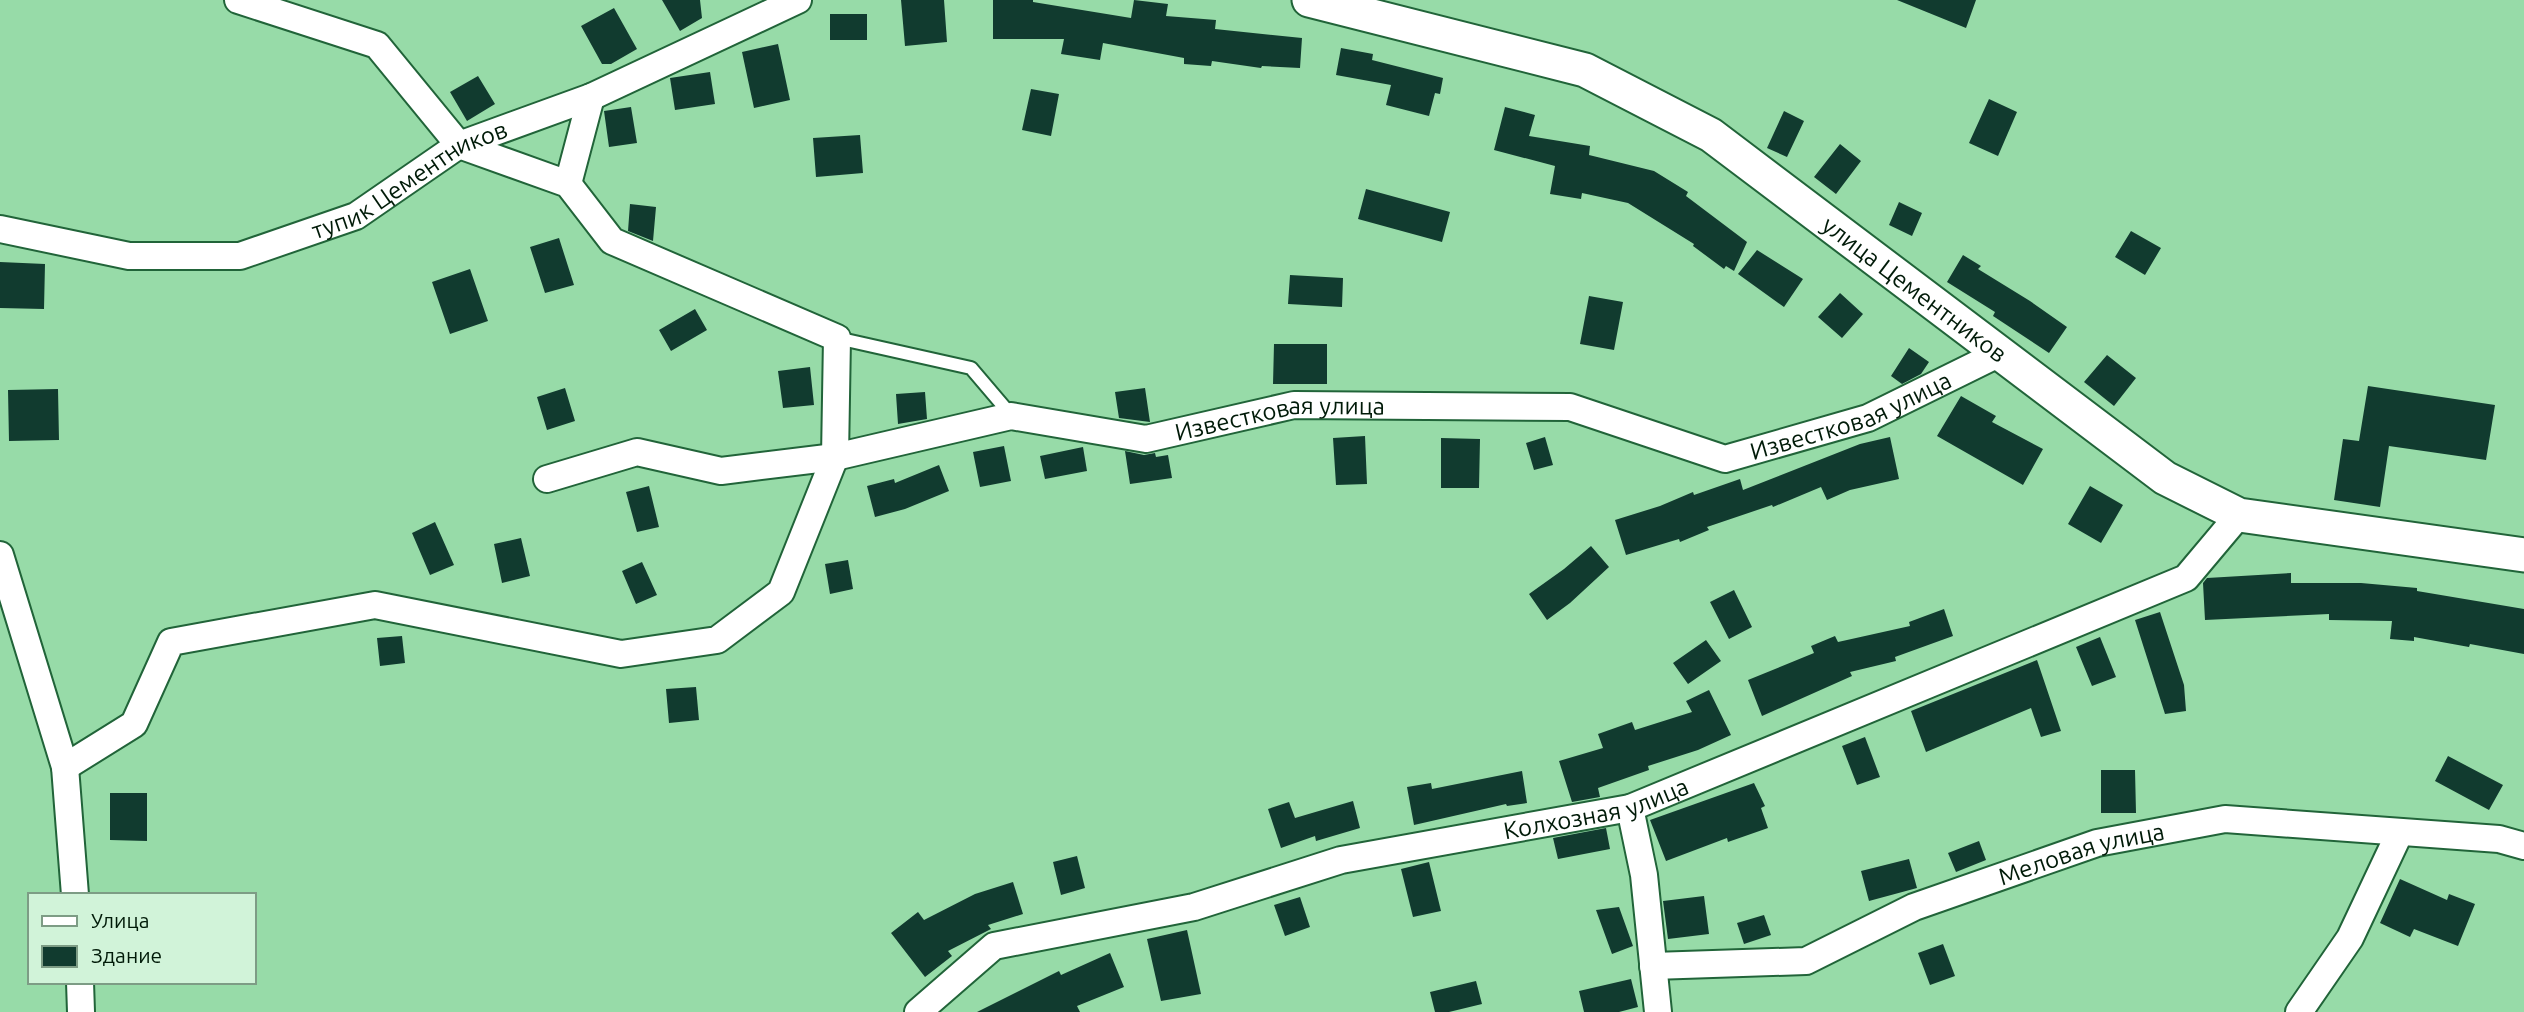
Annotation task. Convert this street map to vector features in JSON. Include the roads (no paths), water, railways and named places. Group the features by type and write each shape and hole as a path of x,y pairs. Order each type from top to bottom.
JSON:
{"street":[{"path":"65,767 134,724 171,642 375,605 621,654 717,640 781,592 835,457 837,338 612,242 568,184 459,145 377,45 238,0"},
{"name":"тупик Цементников","path":"0,229 129,256 240,256 356,216 459,145 591,97 798,0"},
{"name":"улица Цементников","path":"1310,0 1585,70 1712,135 2165,478 2239,515 2524,555"},
{"path":"568,184 591,97"},
{"name":"Известковая улица","path":"547,479 637,452 721,471 835,457 1012,416 1146,439 1294,405 1570,407 1725,459 1868,418 2000,354"},
{"name":"Колхозная улица","path":"918,1012 994,946 1194,907 1341,860 1630,808 2186,578 2239,515"},
{"path":"0,555 65,767 75,893"},
{"path":"1630,808 1644,875 1658,1012"},
{"name":"Меловая улица","path":"1653,966 1806,961 1914,907 2097,843 2225,819 2499,839 2524,846"},
{"path":"2299,1012 2350,938 2400,832"},
{"path":"80,984 81,1012"}],"lane":[{"path":"837,338 971,368 1012,416"}]}
